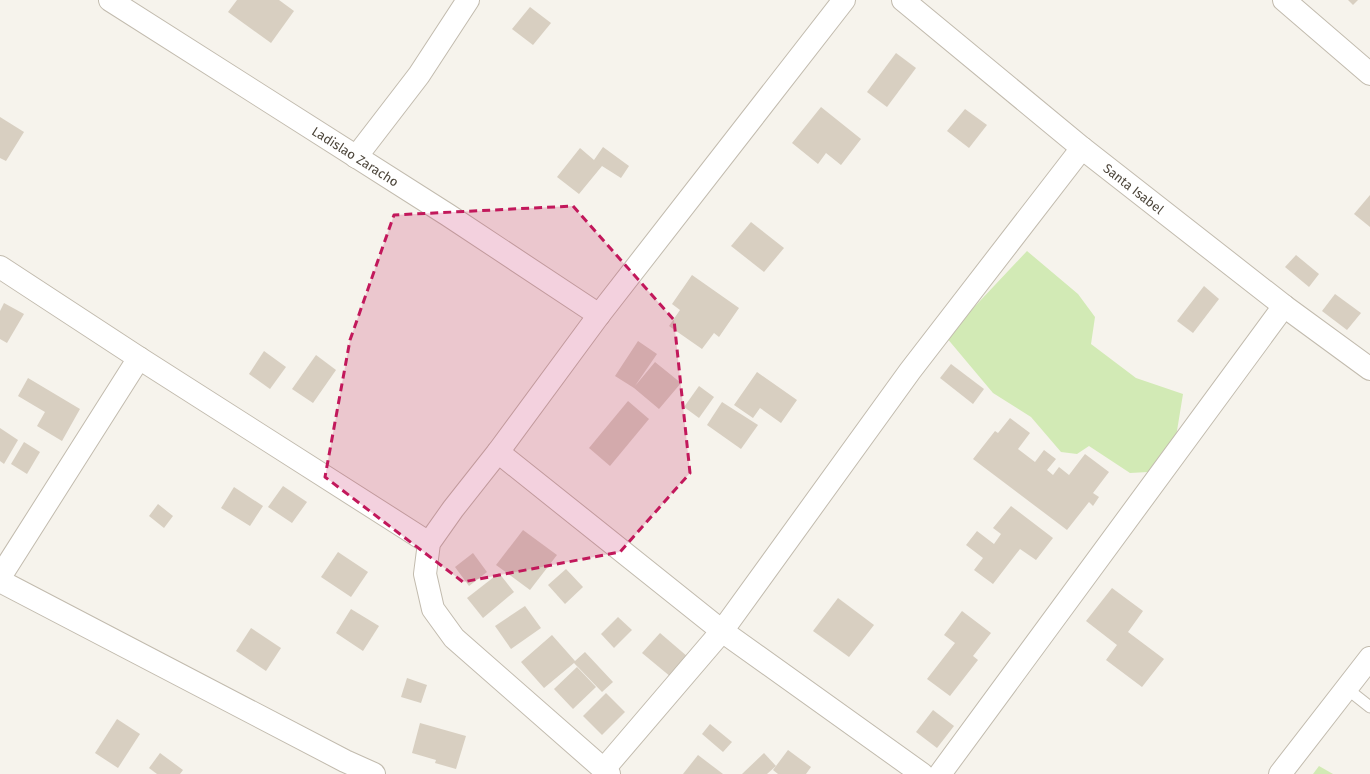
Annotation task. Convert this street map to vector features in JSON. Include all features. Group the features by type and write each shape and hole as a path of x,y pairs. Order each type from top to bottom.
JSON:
{"street":[{"path":"356,157 419,75 468,0"},
{"path":"844,0 599,315 498,452 453,508 429,543 425,574 433,609 454,638 606,772 722,631 910,371 1082,148"},
{"name":"Santa Isabel","path":"903,0 1082,148 1284,306 1370,369"},
{"path":"1284,0 1370,74"},
{"name":"Ladislao Zaracho","path":"123,3 599,315"},
{"path":"0,267 139,358 429,543"},
{"path":"940,774 1284,306"},
{"path":"0,577 139,358"},
{"path":"498,452 722,631 922,774"},
{"path":"0,581 343,768 374,774"},
{"path":"1280,774 1370,658"}],"lane":[{"path":"1346,688 1370,707"}],"highlighted area":[{"path":"573,206 674,320 690,473 620,552 463,582 325,477 350,340 394,215"}],"green space":[{"path":"1027,251 1078,294 1095,317 1091,344 1136,378 1183,394 1175,443 1148,472 1130,473 1089,446 1077,454 1061,452 1031,417 993,393 946,337"},
{"path":"1319,766 1333,774 1313,774"}],"building":[{"path":"237,0 279,0 294,11 271,43 228,12"},
{"path":"1348,0 1358,0 1353,5"},
{"path":"530,7 551,23 533,45 512,29"},
{"path":"896,53 916,68 887,107 867,92"},
{"path":"821,107 861,139 841,165 826,153 818,164 792,143"},
{"path":"965,109 987,125 969,148 947,131"},
{"path":"0,117 24,132 6,161 0,158"},
{"path":"603,147 629,166 621,178 602,166 579,194 557,177 580,148 594,160"},
{"path":"1370,195 1370,227 1354,214"},
{"path":"751,222 784,248 764,272 731,246"},
{"path":"1296,255 1319,274 1309,287 1285,267"},
{"path":"692,275 739,308 719,337 714,333 702,349 669,326 680,310 672,304"},
{"path":"1204,286 1219,299 1193,333 1177,321"},
{"path":"1335,294 1361,313 1347,330 1322,311"},
{"path":"4,303 24,314 7,343 0,339 0,311"},
{"path":"638,341 657,354 635,386 655,362 681,383 659,409 634,388 615,376"},
{"path":"264,351 286,367 270,389 249,374"},
{"path":"316,355 336,370 313,403 292,389"},
{"path":"951,364 984,389 973,404 940,378"},
{"path":"757,372 797,400 781,423 760,408 753,418 734,405"},
{"path":"28,378 80,409 62,441 37,426 45,412 18,396"},
{"path":"699,386 714,397 699,418 684,407"},
{"path":"628,401 649,419 610,466 589,448"},
{"path":"722,402 758,425 741,449 707,425"},
{"path":"1010,418 1030,433 1018,449 1035,462 1044,450 1056,459 1047,470 1053,475 1059,467 1069,475 1085,454 1109,472 1093,493 1099,497 1093,506 1089,502 1067,530 973,459 995,431 998,433"},
{"path":"0,428 18,440 4,464 0,461"},
{"path":"24,442 40,452 27,474 11,464"},
{"path":"283,486 307,502 292,523 268,507"},
{"path":"234,487 263,506 250,526 221,508"},
{"path":"158,504 173,516 164,528 149,516"},
{"path":"1011,506 1053,538 1036,560 1020,549 993,584 974,570 983,558 966,545 977,531 994,544 1001,534 993,528"},
{"path":"523,530 557,555 530,590 496,565"},
{"path":"338,552 368,572 351,597 321,577"},
{"path":"473,553 487,572 469,586 455,567"},
{"path":"566,569 583,587 565,604 548,585"},
{"path":"499,573 514,592 483,618 467,598"},
{"path":"1112,588 1143,611 1128,632 1164,659 1142,687 1106,660 1117,645 1086,621"},
{"path":"838,598 874,625 849,657 813,631"},
{"path":"525,606 541,628 511,649 495,626"},
{"path":"351,609 379,626 363,651 336,633"},
{"path":"962,611 991,633 973,656 978,660 950,696 927,679 955,643 944,635"},
{"path":"618,617 632,630 614,648 601,634"},
{"path":"251,628 281,648 266,671 236,651"},
{"path":"660,633 688,657 671,677 642,653"},
{"path":"552,635 575,661 585,652 613,682 602,692 574,663 544,688 521,662"},
{"path":"577,667 596,687 573,709 554,689"},
{"path":"407,678 427,685 421,703 401,697"},
{"path":"606,693 625,712 602,735 583,716"},
{"path":"933,710 954,726 937,748 916,732"},
{"path":"117,719 140,734 118,768 95,753"},
{"path":"420,723 466,736 456,769 435,763 436,760 412,753"},
{"path":"710,724 732,742 723,752 702,734"},
{"path":"788,750 811,767 806,774 778,774 773,770"},
{"path":"160,753 183,770 180,774 157,774 149,768"},
{"path":"764,753 776,766 767,774 742,774"},
{"path":"698,755 723,774 683,774"}]}
